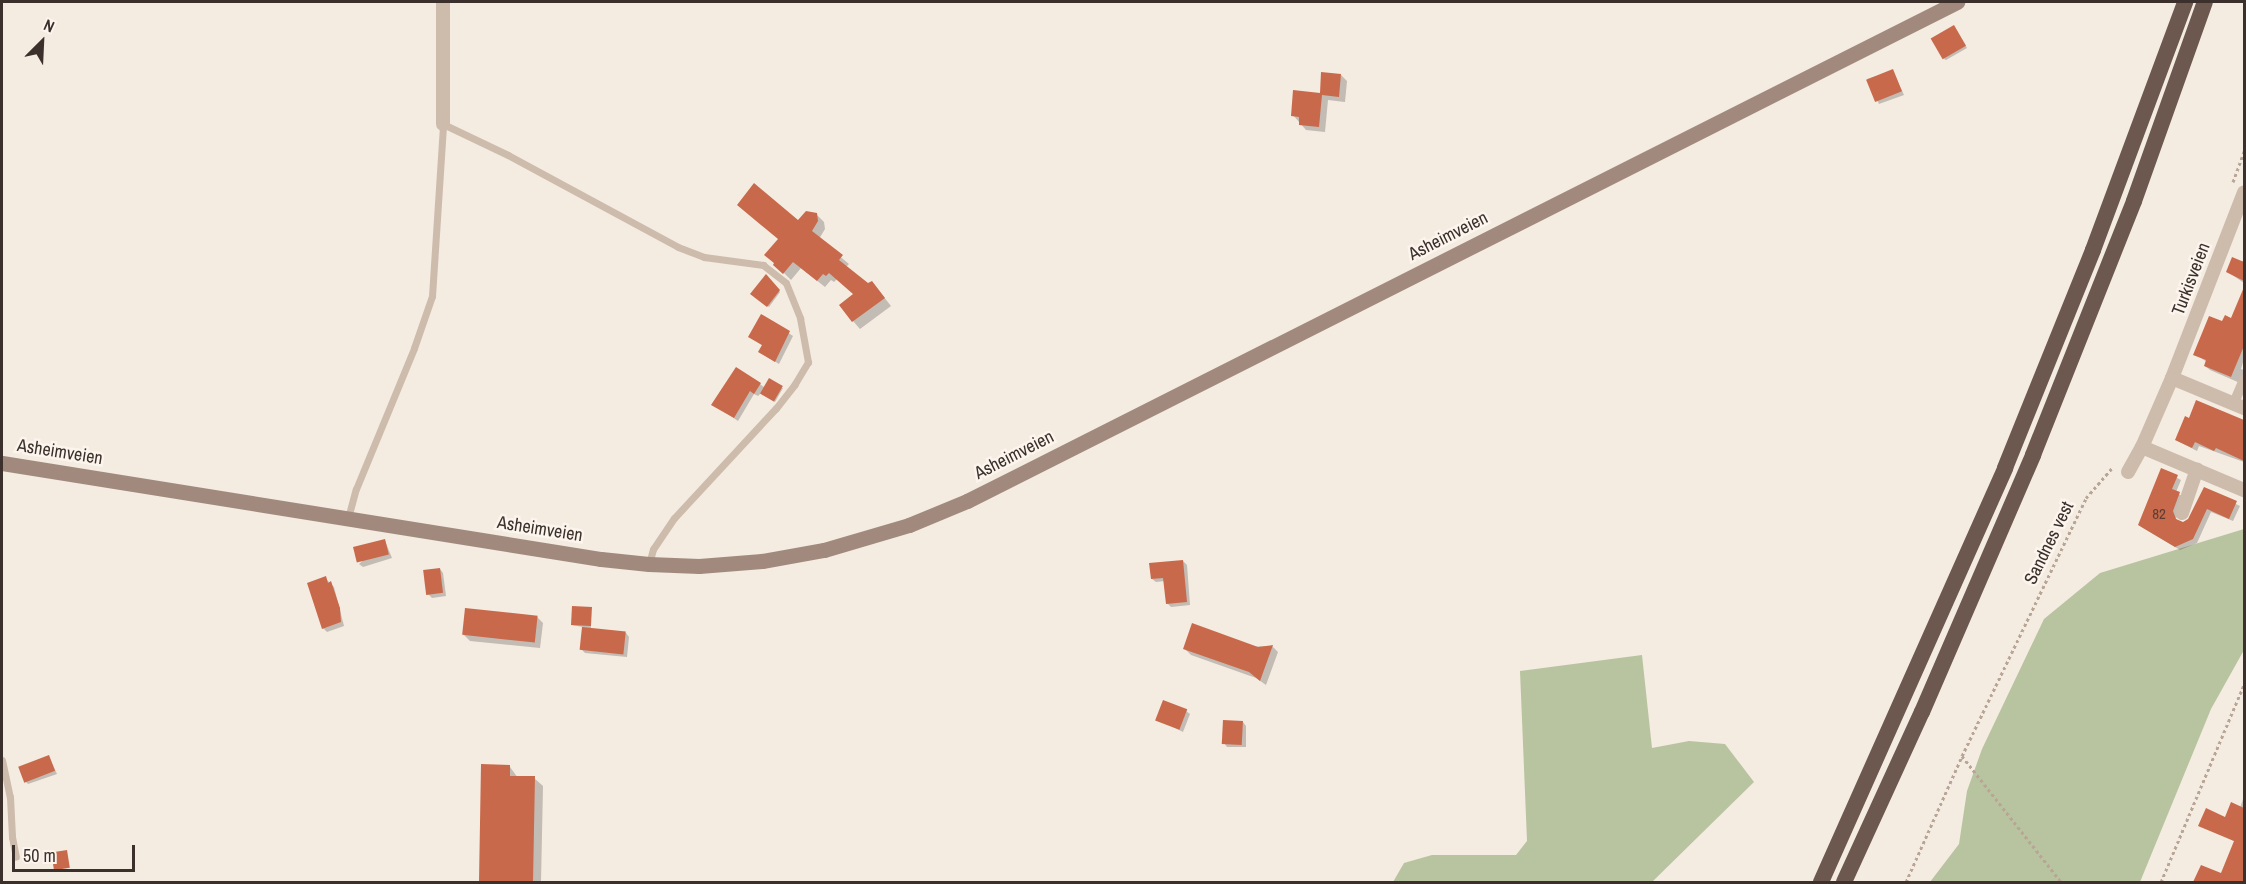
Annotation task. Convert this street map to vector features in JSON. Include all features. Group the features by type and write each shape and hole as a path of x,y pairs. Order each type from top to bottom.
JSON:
{"highway":[{"path":"1821,882 2010,457 2093,250 2185,2"},
{"path":"1844,882 1922,712 2037,444 2134,201 2205,2"}],"main road":[{"name":"Asheimveien","path":"2,463 601,559 648,564 709,565 762,561 824,550 909,525 967,501 1957,2"}],"street":[{"path":"443,2 443,124"},
{"name":"Turkisveien","path":"2128,472 2142,447 2172,378 2238,190"},
{"path":"2172,378 2240,406 2244,379"},
{"path":"2142,447 2244,490"},
{"path":"2182,513 2197,469"}],"lane":[{"path":"348,518 356,489 414,348 432,296 443,124 508,155 678,247 704,257 763,266 786,283 800,318 808,362 776,408 663,532 653,549 648,564"},
{"path":"2,760 10,797 12,837 16,857"}],"path":[{"path":"2238,190 2244,151"},
{"name":"Sandnes vest","path":"1906,882 1962,756 2086,498 2116,461"},
{"path":"2161,882 2244,685"},
{"path":"1962,756 2061,882"}],"green space":[{"path":"2244,529 2244,650 2211,709 2140,882 1930,882 1959,844 1967,791 1982,749 2044,619 2100,573"},
{"path":"1642,655 1652,748 1689,741 1725,744 1754,782 1652,882 1393,882 1404,863 1432,855 1516,855 1527,841 1520,671"}],"building":[{"path":"1954,25 1966,46 1943,59 1931,38"},
{"path":"1893,69 1902,91 1875,102 1866,80"},
{"path":"1321,72 1341,74 1339,97 1322,95 1319,127 1299,125 1299,117 1291,116 1293,90 1320,93"},
{"path":"754,183 798,220 806,211 817,213 818,221 812,231 843,255 839,260 868,283 872,281 885,298 852,322 839,305 853,294 829,273 826,276 823,274 817,281 793,262 783,274 764,255 778,239 737,205"},
{"path":"2232,257 2244,262 2244,281 2226,272"},
{"path":"766,274 780,290 767,307 750,294"},
{"path":"2244,287 2244,346 2231,377 2204,366 2206,360 2193,355 2209,316 2222,321 2225,315 2231,318"},
{"path":"761,314 790,331 775,362 758,352 762,345 748,337"},
{"path":"736,367 761,383 754,394 750,391 734,418 711,405"},
{"path":"769,378 783,386 774,402 760,394"},
{"path":"2196,400 2244,420 2244,461 2216,448 2214,451 2195,442 2192,448 2175,440 2185,416 2189,418"},
{"path":"2161,468 2178,475 2172,489 2180,492 2173,511 2176,519 2183,522 2188,519 2204,487 2237,501 2229,519 2207,509 2193,539 2175,547 2138,525"},
{"path":"385,539 389,555 357,563 353,547"},
{"path":"1183,560 1187,602 1166,604 1163,578 1151,579 1149,563"},
{"path":"440,568 443,593 426,595 423,570"},
{"path":"326,576 328,583 331,581 340,608 341,622 322,629 307,583"},
{"path":"572,606 592,607 591,626 571,625"},
{"path":"465,608 538,616 535,642 462,635"},
{"path":"1192,623 1258,647 1273,645 1260,681 1249,672 1183,649"},
{"path":"582,627 626,632 623,654 580,650"},
{"path":"1163,700 1187,709 1179,730 1155,721"},
{"path":"1223,720 1243,721 1242,745 1222,744"},
{"path":"49,755 55,771 24,783 18,767"},
{"path":"481,764 510,765 510,776 535,776 533,882 479,882"},
{"path":"2231,802 2244,808 2244,882 2193,882 2201,865 2221,873 2234,841 2198,826 2206,808 2225,817"},
{"path":"67,850 70,868 54,870 51,853"}]}
